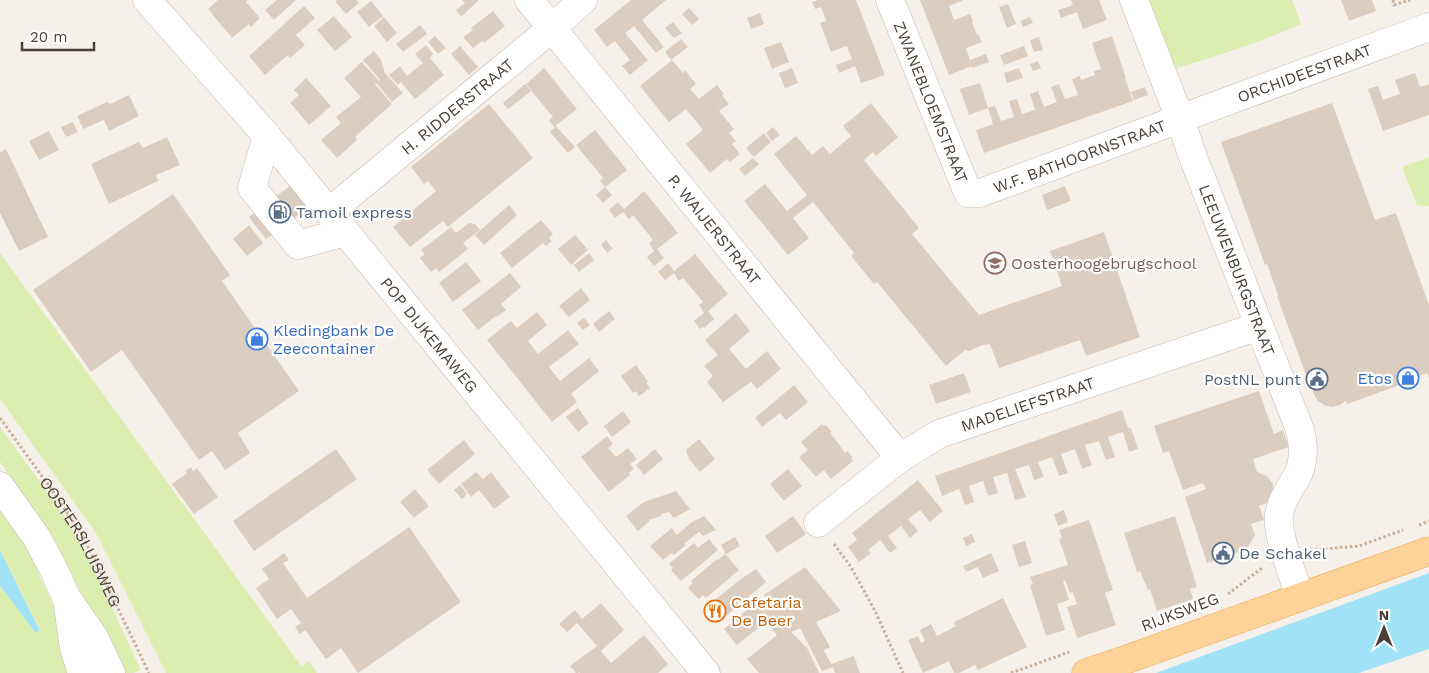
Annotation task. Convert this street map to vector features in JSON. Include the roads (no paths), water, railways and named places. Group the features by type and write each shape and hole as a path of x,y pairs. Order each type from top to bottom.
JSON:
{"main road":[{"name":"RIJKSWEG","path":"1079,662 1300,598 1429,552"}],"street":[{"name":"POP DIJKEMAWEG","path":"147,0 267,136 706,673"},
{"name":"P. WAIJERSTRAAT","path":"529,0 900,458"},
{"name":"H. RIDDERSTRAAT","path":"337,222 583,0"},
{"name":"ZWANEBLOEMSTRAAT","path":"890,0 968,193 980,193"},
{"name":"LEEUWENBURGSTRAAT","path":"1134,0 1193,157 1300,430 1303,441 1302,463 1280,506 1279,516 1280,535 1300,598"},
{"name":"ORCHIDEESTRAAT","path":"1180,119 1429,27"},
{"name":"W.F. BATHOORNSTRAAT","path":"980,193 1180,119"},
{"path":"267,136 252,188 298,245 337,222"},
{"name":"MADELIEFSTRAAT","path":"818,523 900,458 939,434 1259,326"},
{"path":"0,486 37,538 66,598 95,639 111,673"},
{"path":"66,598 74,648 82,673"}],"water":[{"path":"0,550 40,631 35,632 0,586"},
{"path":"1429,573 1429,649 1359,673 1156,673"}],"place":[{"name":"Tamoil express","path":"280,212"},
{"name":"Oosterhoogebrugschool","path":"995,263"},
{"name":"Kledingbank De Zeecontainer","path":"257,339"},
{"name":"Etos","path":"1408,378"},
{"name":"PostNL punt","path":"1317,379"},
{"name":"De Schakel","path":"1223,553"},
{"name":"Cafetaria De Beer","path":"715,611"}]}
